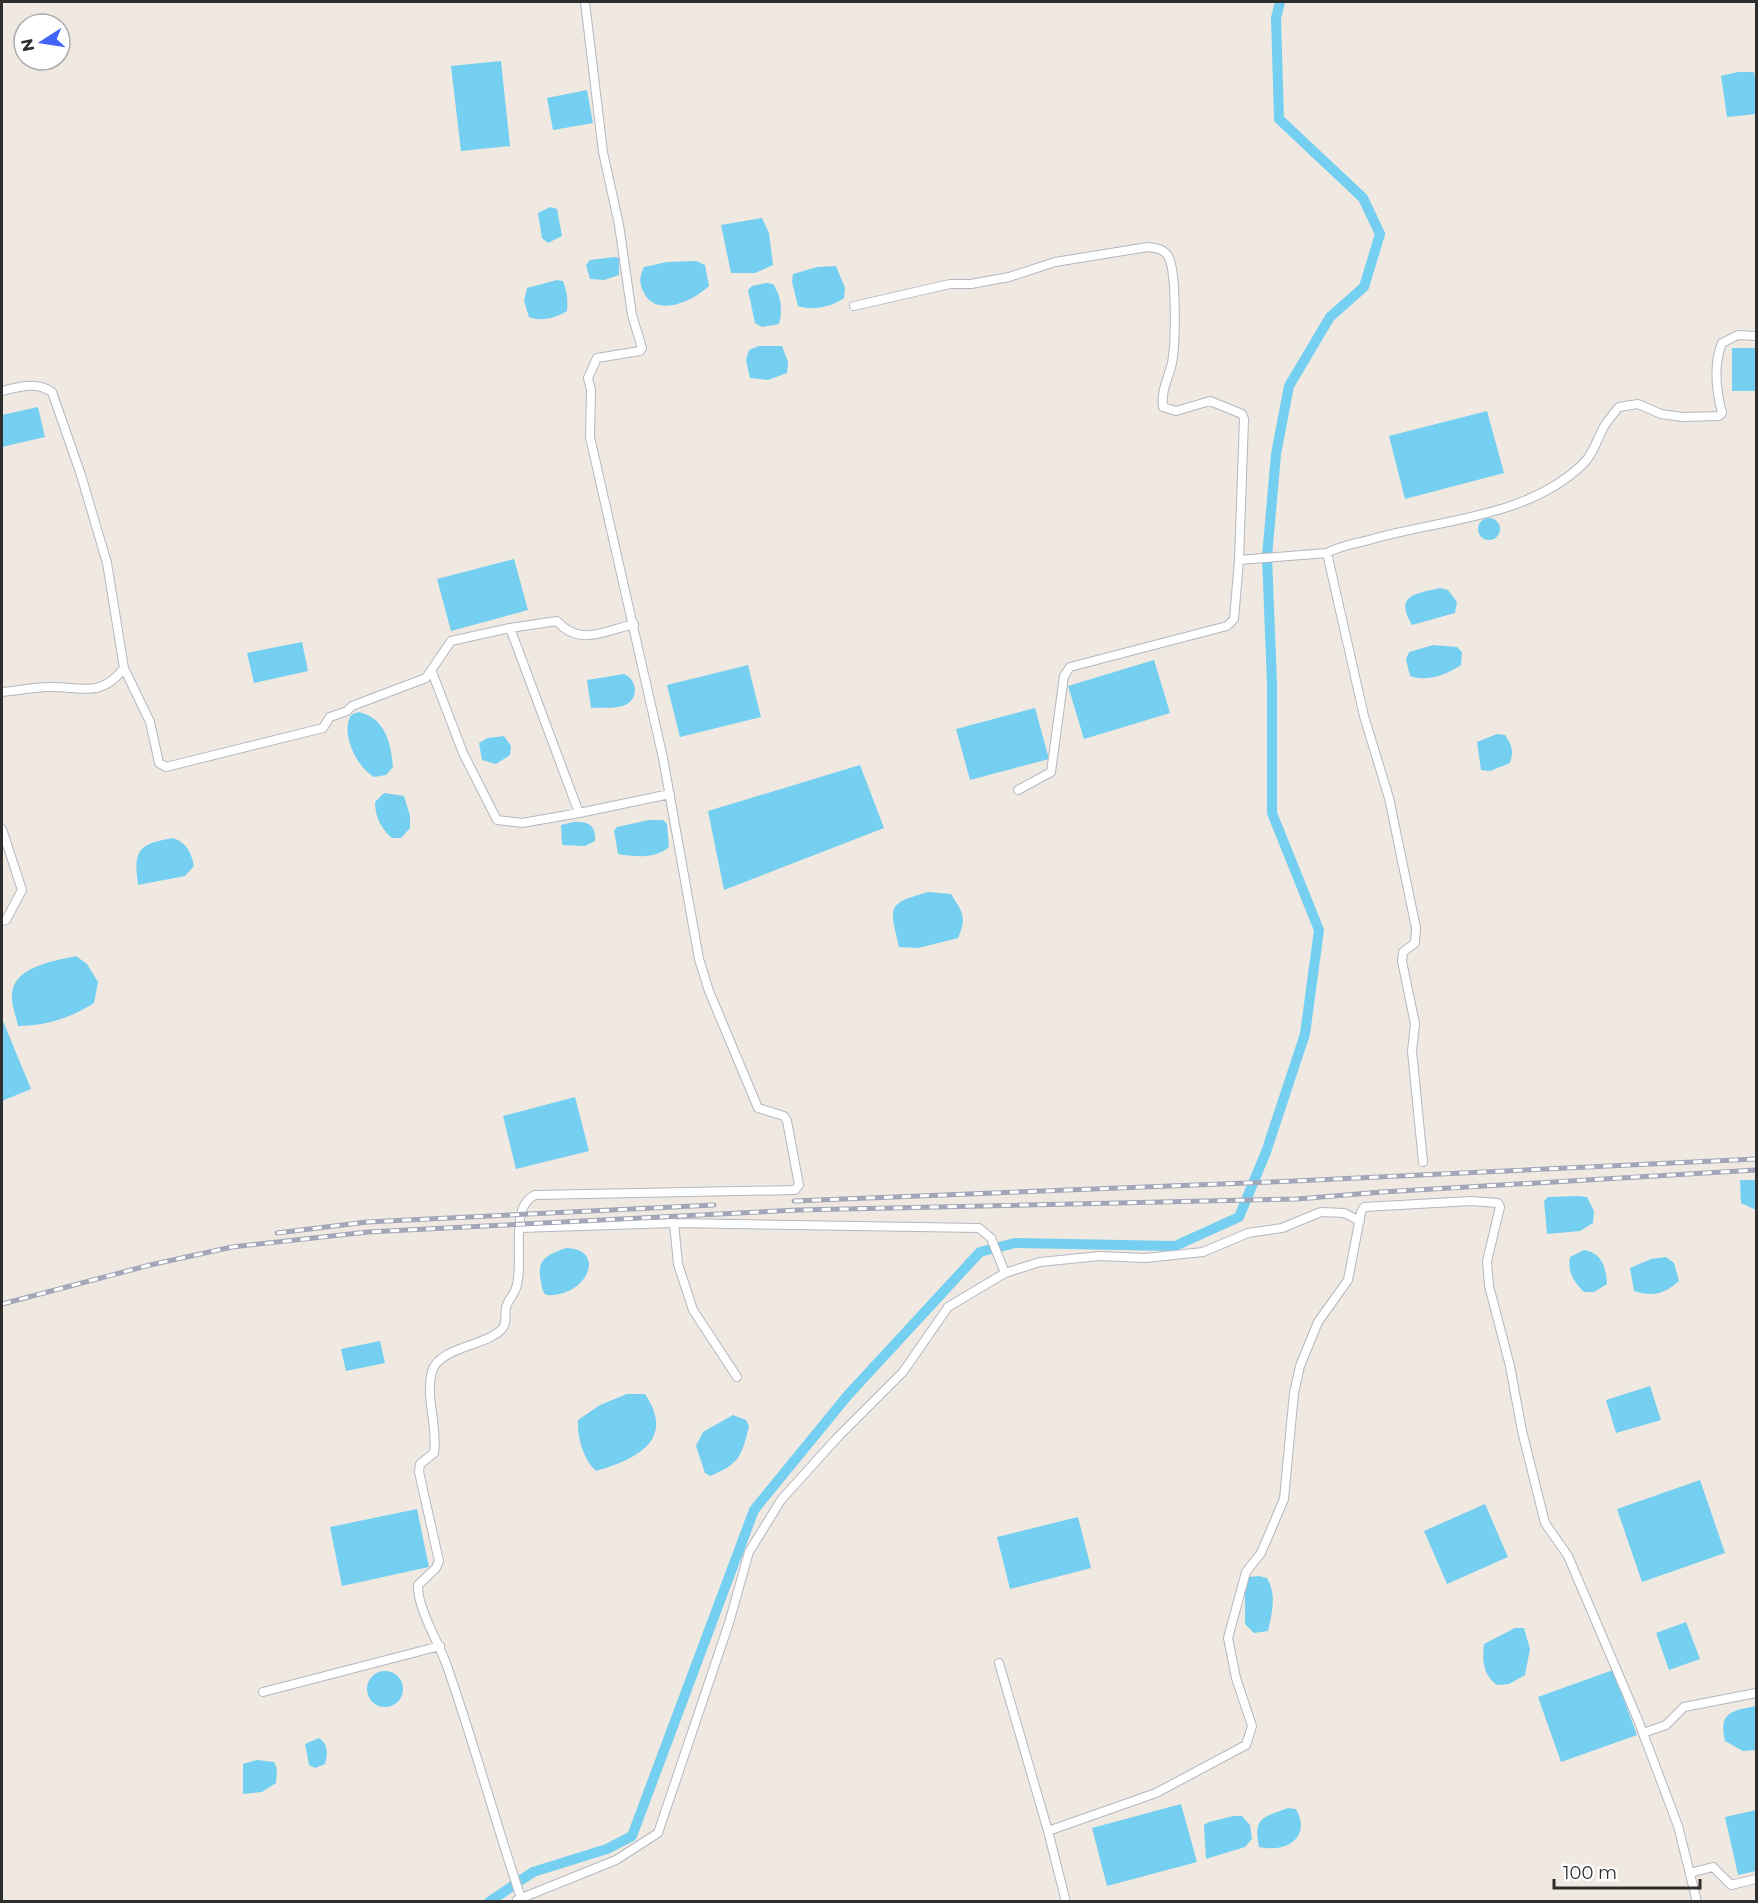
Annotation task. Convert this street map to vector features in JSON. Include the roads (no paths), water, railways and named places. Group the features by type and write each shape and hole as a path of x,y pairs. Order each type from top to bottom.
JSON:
{"street":[{"path":"585,2 603,152 619,225 632,315 642,348 640,351 597,358 588,378 591,400 590,437 634,624 670,794 699,959 709,991 758,1108 784,1116 787,1121 799,1185 795,1190 535,1195 523,1204 520,1228 520,1272 516,1290 506,1307 506,1321 503,1329 492,1337 440,1360 433,1370 430,1389 436,1443 434,1453 420,1464 419,1472 439,1561 436,1568 418,1585 417,1595 440,1646 475,1745 519,1898 616,1860 658,1833 729,1623 749,1552 781,1500 837,1438 903,1372 948,1307 1005,1273 1040,1262 1100,1256 1145,1258 1203,1252 1248,1233 1282,1228 1321,1212 1344,1213 1360,1221"},
{"path":"854,306 950,284 970,284 1009,277 1055,262 1160,248 1168,256 1173,270 1174,298 1172,365 1164,385 1163,407 1176,411 1210,401 1242,414 1244,419 1243,560 1234,619 1227,626 1070,667 1064,676 1051,772 1018,790"},
{"path":"1243,560 1327,553 1404,531 1490,512 1528,499 1555,485 1589,458 1605,424 1619,407 1638,404 1661,414 1683,417 1719,416 1722,413 1718,397 1717,356 1722,343 1738,335 1756,336"},
{"path":"2,391 43,386 52,392 81,475 107,563 124,668 150,722 159,763 166,767 323,728 337,713 426,678 452,640 556,621 566,630 580,637 634,624"},
{"path":"1327,553 1364,716 1389,798 1418,936 1415,943 1403,952 1402,961 1415,1024 1412,1051 1423,1162"},
{"path":"510,628 579,813"},
{"path":"2,692 49,687 81,691 103,686 115,680 124,668"},
{"path":"432,672 463,753 497,820 522,823 670,794"},
{"path":"2,829 22,890 6,920 2,921"},
{"path":"1048,1831 1156,1793 1246,1745 1252,1726 1236,1678 1228,1638 1246,1572 1261,1553 1284,1499 1294,1393 1300,1366 1318,1322 1348,1280 1364,1208 1471,1201 1498,1203 1500,1207 1487,1261 1489,1286 1510,1366 1522,1431 1545,1523 1568,1556 1643,1733 1678,1826 1697,1902"},
{"path":"520,1228 674,1223 979,1228 990,1238 1005,1273"},
{"path":"674,1223 678,1264 693,1310 737,1377"},
{"path":"263,1692 440,1646"},
{"path":"999,1663 1048,1831 1066,1902"},
{"path":"1643,1733 1666,1725 1684,1707 1756,1693"},
{"path":"1690,1873 1713,1867 1731,1885 1756,1879"}],"water":[{"path":"501,61 510,146 461,151 451,66"},
{"path":"1738,72 1754,72 1756,114 1727,117 1721,76"},
{"path":"587,90 593,123 553,130 547,98"},
{"path":"550,207 557,209 562,236 548,243 542,238 538,213"},
{"path":"762,218 769,233 773,265 755,273 731,273 721,225"},
{"path":"619,258 619,275 604,280 590,279 586,265 590,260"},
{"path":"696,261 705,265 709,286 694,297 666,306 657,305 644,293 640,280 644,267 667,262"},
{"path":"836,266 845,288 844,298 822,307 798,306 792,282 793,274 817,267"},
{"path":"557,280 563,281 567,296 567,311 548,318 529,317 524,301 527,288"},
{"path":"773,284 776,288 781,314 779,324 762,327 755,323 748,290 752,286"},
{"path":"759,346 782,346 788,362 787,373 768,380 750,378 746,360 749,350"},
{"path":"1732,348 1756,348 1756,391 1732,391"},
{"path":"38,407 45,437 2,447 2,415"},
{"path":"1487,411 1504,473 1405,499 1389,436"},
{"path":"1489,518 1497,521 1500,529 1497,537 1489,540 1481,537 1478,529 1481,521"},
{"path":"514,559 528,610 451,631 437,579"},
{"path":"1440,588 1448,590 1457,602 1455,613 1412,625 1407,615 1406,602 1415,594"},
{"path":"302,642 308,671 254,683 247,653"},
{"path":"1433,645 1457,647 1462,652 1461,665 1436,676 1416,678 1410,676 1406,659 1409,652"},
{"path":"1154,660 1170,713 1084,739 1068,686"},
{"path":"748,665 761,717 680,737 667,685"},
{"path":"624,674 631,680 635,689 630,702 619,707 591,708 587,680"},
{"path":"1035,708 1049,759 970,780 956,729"},
{"path":"358,712 375,719 385,732 393,767 386,775 374,777 362,766 352,749 348,723 351,715"},
{"path":"1497,734 1505,735 1512,748 1510,763 1490,771 1481,770 1477,742"},
{"path":"504,736 511,746 510,755 496,764 482,760 479,743 488,738"},
{"path":"860,765 884,828 724,890 708,811"},
{"path":"384,793 404,796 410,816 410,828 401,838 392,838 377,817 375,802"},
{"path":"649,820 663,820 667,824 669,847 658,854 651,855 618,854 614,831 617,827"},
{"path":"573,822 590,825 594,831 595,841 585,846 562,845 561,825"},
{"path":"173,838 188,849 194,866 185,876 138,885 137,863 141,850 152,843"},
{"path":"928,892 951,894 963,920 958,938 918,948 899,947 894,923 894,909 904,900"},
{"path":"76,956 87,964 98,982 94,1003 57,1020 38,1025 18,1026 12,994 14,985 20,977 37,966"},
{"path":"2,1022 31,1089 2,1101"},
{"path":"575,1097 589,1151 516,1169 503,1116"},
{"path":"1740,1180 1756,1180 1756,1210 1741,1203"},
{"path":"1548,1197 1587,1197 1594,1211 1593,1223 1580,1231 1547,1234 1544,1201"},
{"path":"566,1248 579,1250 586,1256 589,1264 587,1273 572,1289 560,1294 546,1295 542,1289 540,1274 542,1263 548,1256"},
{"path":"1584,1250 1599,1258 1606,1272 1607,1284 1594,1292 1584,1292 1570,1272 1570,1257"},
{"path":"1666,1257 1674,1263 1679,1281 1658,1293 1647,1294 1634,1291 1630,1268 1651,1259"},
{"path":"380,1341 385,1363 346,1371 341,1349"},
{"path":"1650,1386 1661,1420 1616,1433 1606,1400"},
{"path":"627,1394 645,1394 653,1410 656,1424 654,1435 648,1445 638,1453 596,1471 582,1447 578,1420 600,1405"},
{"path":"733,1415 746,1420 749,1426 744,1444 734,1463 710,1476 705,1473 696,1446 703,1432"},
{"path":"1700,1480 1725,1553 1642,1582 1617,1509"},
{"path":"1485,1504 1508,1557 1447,1584 1424,1531"},
{"path":"417,1509 429,1567 342,1586 330,1527"},
{"path":"1078,1517 1091,1568 1010,1589 997,1537"},
{"path":"1249,1577 1267,1578 1270,1584 1273,1604 1268,1631 1254,1633 1245,1624 1245,1581"},
{"path":"1686,1622 1700,1659 1669,1670 1656,1633"},
{"path":"1515,1628 1524,1628 1530,1649 1525,1675 1509,1684 1497,1685 1489,1677 1484,1667 1484,1644"},
{"path":"1613,1670 1637,1735 1561,1762 1538,1697"},
{"path":"385,1671 398,1676 403,1689 398,1702 385,1707 372,1702 367,1689 372,1676"},
{"path":"1756,1706 1756,1750 1743,1751 1725,1741 1724,1724 1729,1714 1734,1711"},
{"path":"319,1738 326,1746 327,1756 325,1764 315,1768 309,1765 305,1744"},
{"path":"257,1760 274,1762 277,1769 276,1783 262,1792 243,1794 243,1764"},
{"path":"1181,1804 1197,1862 1107,1886 1092,1828"},
{"path":"1288,1808 1296,1809 1300,1819 1301,1828 1294,1841 1278,1848 1259,1847 1257,1830 1259,1824 1266,1817"},
{"path":"1756,1810 1756,1871 1738,1875 1725,1817"},
{"path":"1233,1816 1242,1816 1250,1825 1252,1839 1245,1847 1206,1859 1204,1825"}],"waterway":[{"path":"489,1902 533,1872 607,1849 632,1836 754,1510 848,1395 980,1252 1015,1243 1175,1246 1239,1217 1266,1152 1305,1034 1319,930 1272,813 1272,684 1267,557 1276,454 1289,386 1330,317 1364,287 1380,234 1363,198 1279,119 1276,18 1280,2"}],"railway":[{"path":"794,1201 1294,1181 1756,1159"},
{"path":"2,1304 150,1265 232,1247 368,1232 798,1210 1297,1199 1756,1170"},
{"path":"277,1233 367,1222 714,1205"}]}
